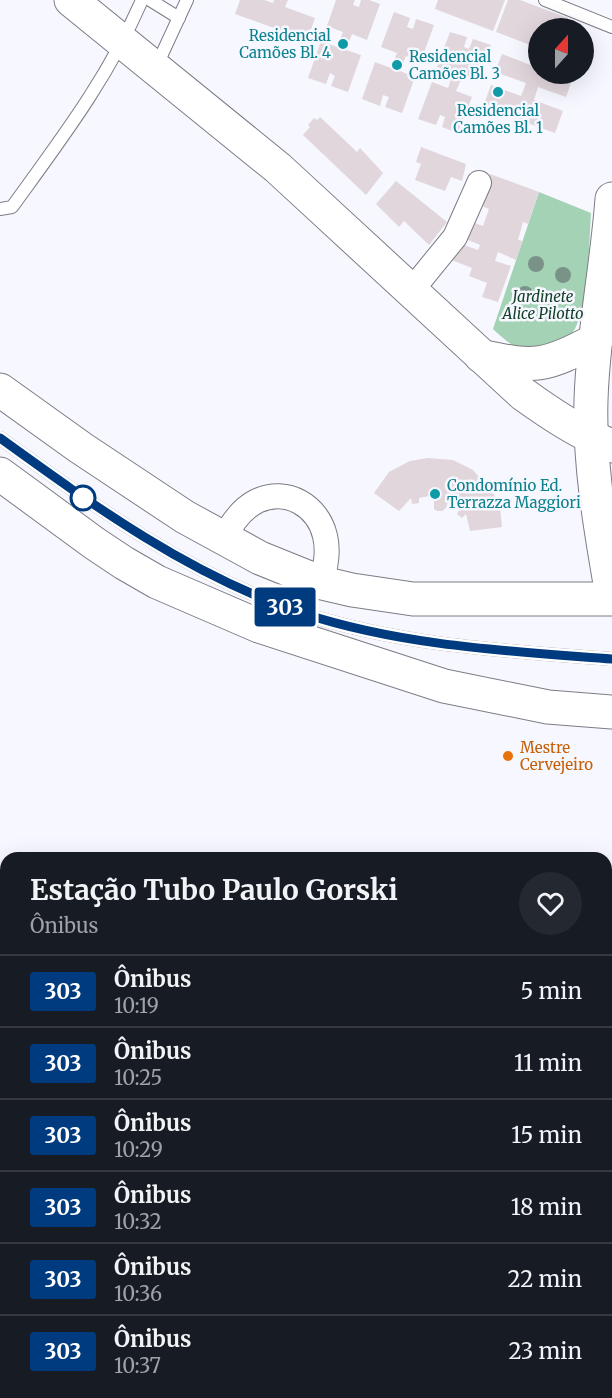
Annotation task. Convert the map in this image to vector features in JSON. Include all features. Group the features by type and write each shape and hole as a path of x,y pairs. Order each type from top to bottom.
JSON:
{"street":[{"path":"74,1 278,168 523,394 556,417 602,442"},
{"path":"411,291 455,237 479,183"},
{"path":"0,390 145,492 260,558 322,583 413,599 612,597 597,509 602,442 591,399 612,199"},
{"path":"481,356 514,364 539,364 558,359 596,340"},
{"path":"0,474 124,563 167,586 249,622 444,687 548,707 612,712"},
{"path":"224,539 241,513 256,502 272,496 289,496 303,503 317,516 325,536 327,556 322,583"}],"lane":[{"path":"0,209 12,207 87,103 123,42 142,0"},
{"path":"150,0 179,18"},
{"path":"156,68 187,0"},
{"path":"545,0 612,27"},
{"path":"0,438 81,497 157,545 204,571 257,596 302,613 399,637 460,647 612,659"}],"green space":[{"name":"Jardinete Alice Pilotto","path":"539,192 591,213 587,280 580,315 575,329 568,338 555,343 526,348 510,344 493,329"}],"building":[{"path":"240,0 264,0 273,3 274,0 288,0 285,7 315,18 307,40 235,14"},
{"name":"Residencial Camões Bl. 4","path":"336,0 355,0 353,5 359,7 361,0 380,4 367,40 352,34 346,50 361,55 348,92 331,86 335,76 330,73 326,84 308,78 321,41 337,47 343,32 327,26"},
{"path":"438,0 505,0 493,31 435,9"},
{"path":"508,0 520,0 568,18 528,18 528,44 496,32"},
{"name":"Residencial Camões Bl. 3","path":"394,12 410,18 407,27 413,29 416,19 434,25 421,61 406,56 400,71 415,77 402,113 385,107 389,97 383,95 380,106 362,99 375,62 391,68 397,53 381,47"},
{"path":"450,32 467,37 464,47 469,49 473,39 491,45 478,81 463,75 456,91 472,97 458,133 442,127 445,117 440,115 436,125 418,119 432,82 448,88 453,73 437,67"},
{"name":"Residencial Camões Bl. 1","path":"502,54 528,64 528,84 571,84 566,97 538,87 534,100 563,111 555,133 483,107 491,85 521,96 526,83 495,72"},
{"path":"320,117 357,152 360,148 383,173 366,195 303,135 314,118 317,120"},
{"path":"421,147 466,164 462,181 451,177 445,191 415,180 421,164 416,162"},
{"path":"490,174 539,192 528,224 523,222 518,240 523,241 516,260 498,252 495,261 511,266 498,302 482,297 487,283 469,276 472,268 449,259 461,244 478,250 480,245 466,239 472,222 483,226 489,209 479,205"},
{"path":"396,181 447,222 429,245 404,221 399,227 376,204"},
{"name":"Condomínio Ed. Terrazza Maggiori","path":"428,458 453,460 473,470 495,496 500,507 502,527 470,531 466,514 462,518 457,514 461,508 449,498 446,508 442,511 434,509 434,495 419,498 419,503 412,504 411,498 399,511 374,493 389,472 410,461"}],"bus line":[{"name":"303","path":"0,438 81,497 157,545 204,571 257,596 302,613 399,637 460,647 612,659"}],"place":[{"name":"Residencial Camões Bl. 4","path":"343,44"},
{"name":"Residencial Camões Bl. 3","path":"397,65"},
{"name":"Residencial Camões Bl. 1","path":"498,92"},
{"name":"Condomínio Ed. Terrazza Maggiori","path":"435,494"},
{"name":"Mestre Cervejeiro","path":"508,756"}]}
